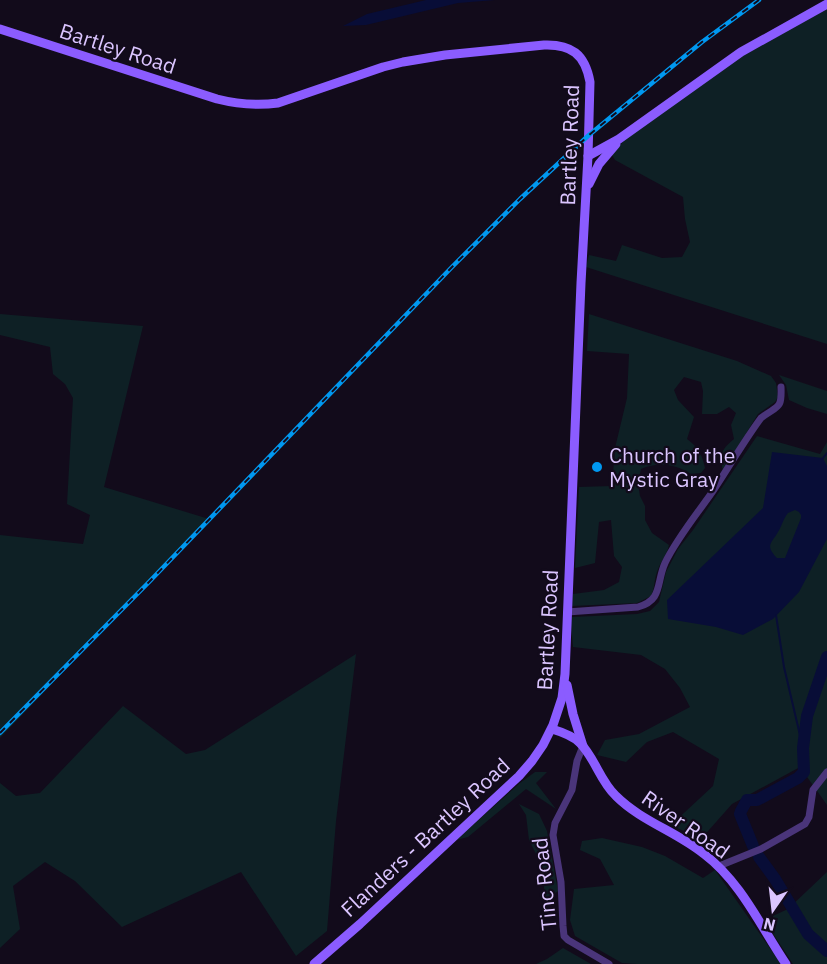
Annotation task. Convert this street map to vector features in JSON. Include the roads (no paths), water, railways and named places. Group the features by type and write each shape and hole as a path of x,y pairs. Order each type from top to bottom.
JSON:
{"main road":[{"path":"588,156 619,139 741,52 827,4"},
{"name":"Bartley Road","path":"0,30 217,99 252,105 273,104 289,100 382,67 453,54 544,45 564,46 579,56 588,71 590,88 587,191 581,283 565,674 562,698 552,729"},
{"path":"589,135 602,141 619,139"},
{"path":"587,191 598,164 619,139"},
{"name":"River Road","path":"565,674 573,714 583,746 604,781 619,800 697,849 719,866 742,896 786,964"},
{"name":"River Road","path":"552,729 572,737 583,746"},
{"name":"Flanders - Bartley Road","path":"314,964 519,776 538,753 552,729"}],"street":[{"path":"567,612 638,607 654,598 671,552 757,423 781,402 781,387"},
{"name":"Tinc Road","path":"583,746 577,761 572,790 553,830 562,888 563,932 568,940 609,964"},
{"path":"719,866 761,849 805,824 809,817 813,790 827,772"}],"waterway":[{"path":"823,458 827,453"},
{"path":"776,615 784,667 803,748"},
{"path":"753,846 740,814 741,811 747,800 757,800 798,778 804,772 803,748 807,716 827,657"},
{"path":"759,857 808,934 827,951"}],"railway":[{"path":"0,733 520,199 589,135 702,42 759,0"}],"place":[{"name":"Church of the Mystic Gray","path":"597,467"}]}
